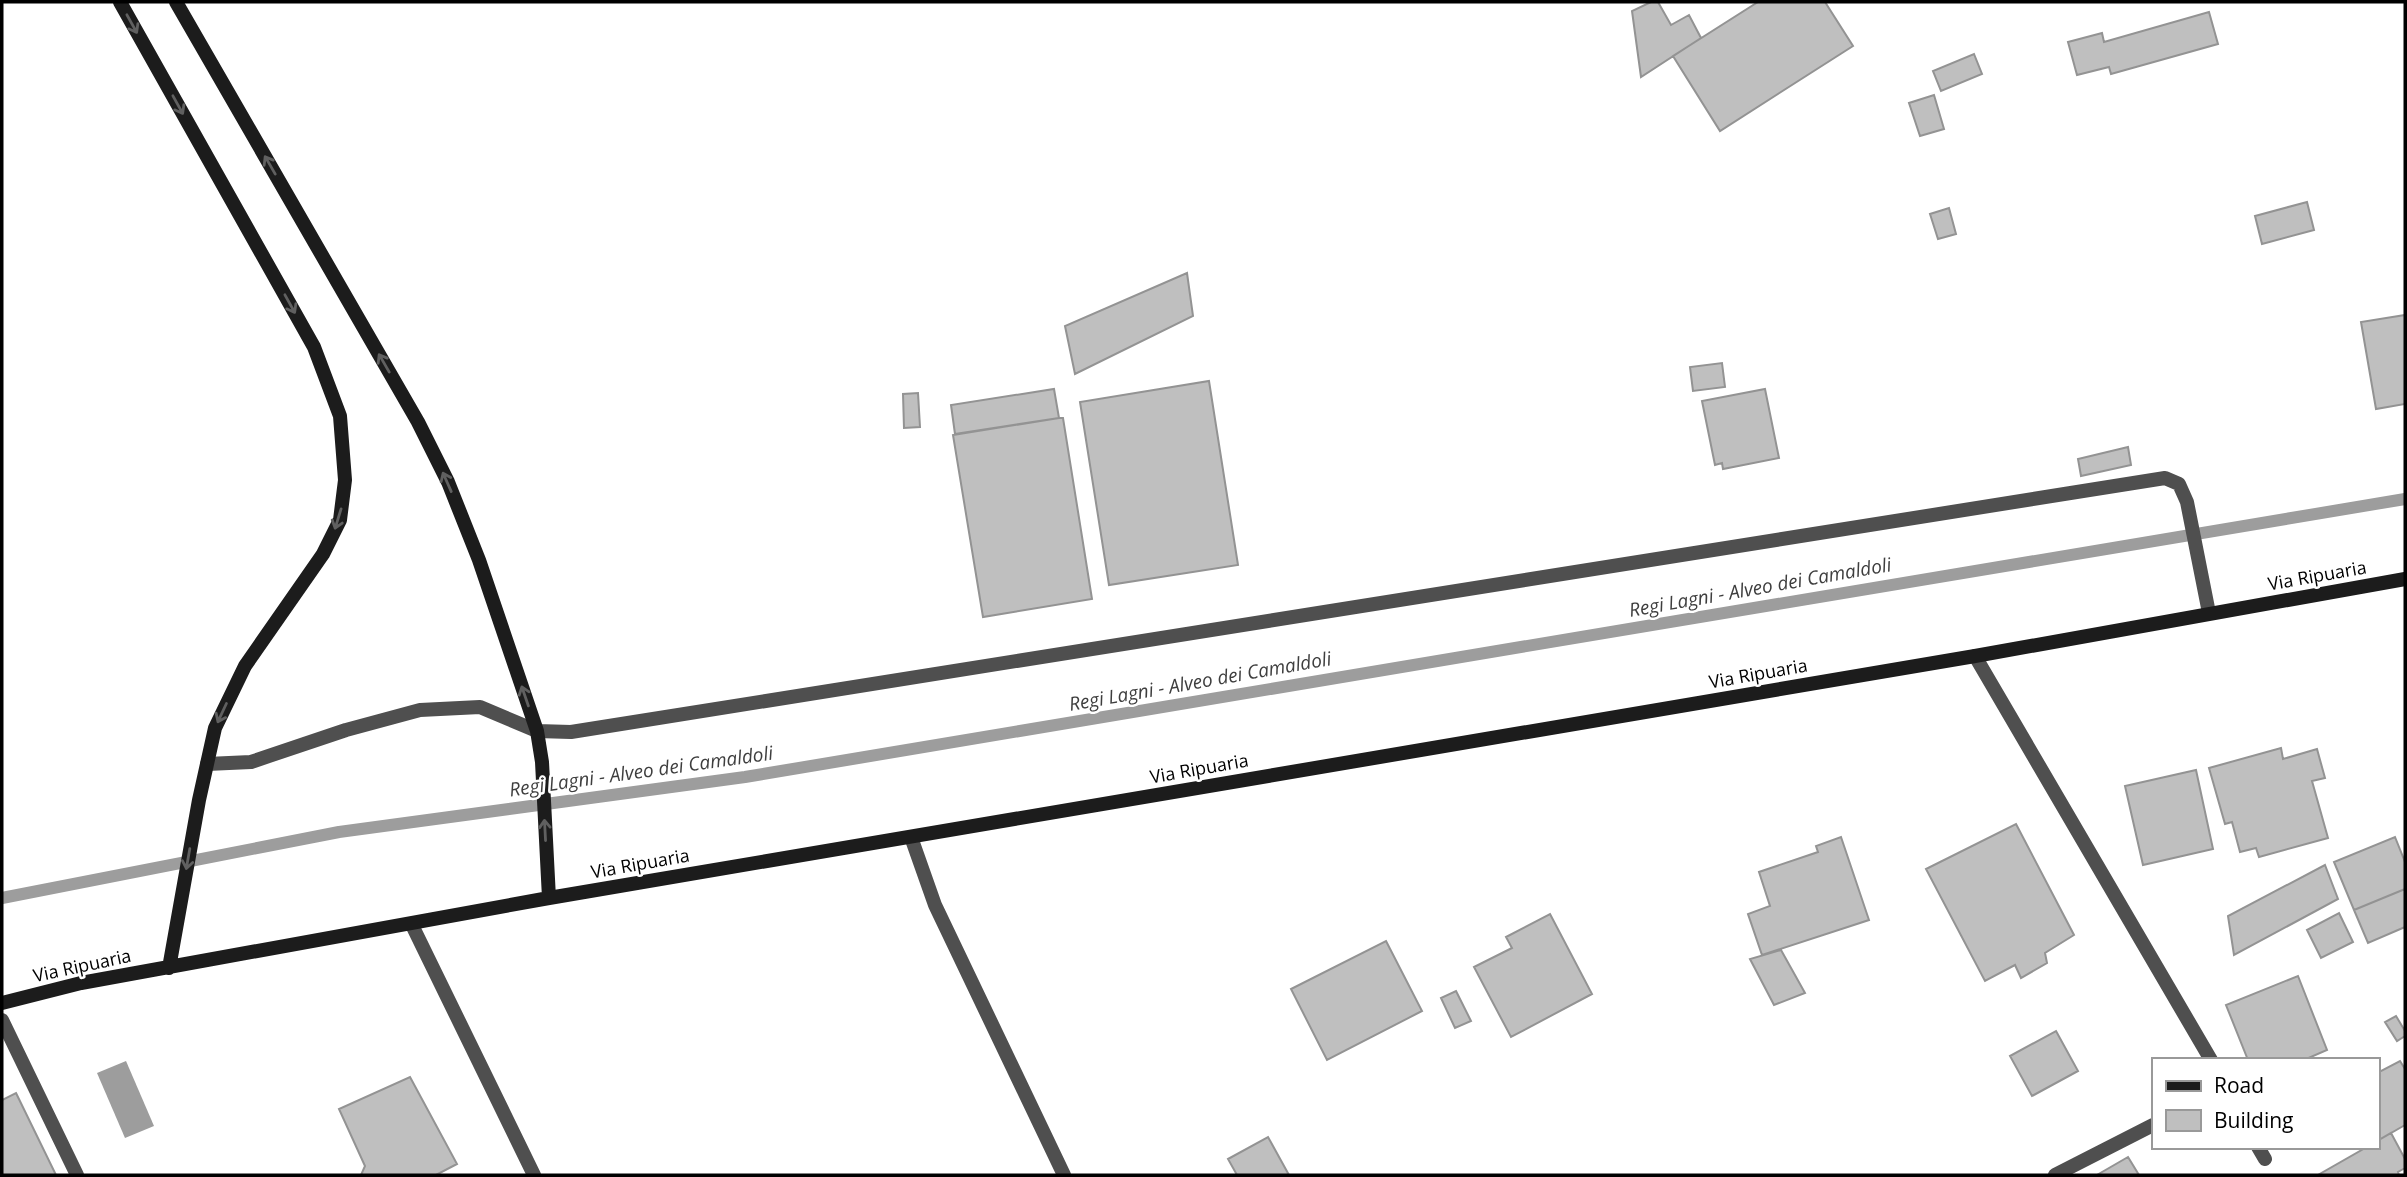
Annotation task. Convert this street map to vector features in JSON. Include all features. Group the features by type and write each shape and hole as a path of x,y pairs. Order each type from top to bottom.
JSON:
{"street":[{"path":"120,2 314,346 340,416 345,480 340,520 323,554 244,666 215,728 199,800 169,968"},
{"path":"176,2 411,410 442,470 479,560 537,731 542,762 549,898"},
{"name":"Via Ripuaria","path":"2,1003 81,983 549,898 1975,656 2405,579"}],"lane":[{"path":"207,764 251,761 346,730 420,710 480,707 537,731 585,730 2165,478 2179,484 2186,502 2209,613"},
{"path":"1975,656 2210,1058"},
{"path":"911,836 935,905 1064,1175"},
{"path":"412,925 534,1175"},
{"path":"2,1020 77,1175"},
{"path":"2055,1175 2152,1126"}],"shaded area":[{"path":"126,1061 154,1126 125,1138 97,1073"}],"building":[{"path":"1651,2 1658,2 1671,25 1689,15 1701,38 1641,77 1632,11"},
{"path":"1758,2 1825,2 1853,46 1720,131 1673,56"},
{"path":"2209,12 2218,44 2111,74 2109,67 2077,75 2068,42 2102,33 2104,42"},
{"path":"1974,54 1982,74 1941,91 1933,71"},
{"path":"1934,95 1944,129 1920,136 1909,103"},
{"path":"2307,202 2314,230 2262,244 2255,216"},
{"path":"1949,208 1956,234 1938,239 1930,214"},
{"path":"1187,273 1193,316 1075,374 1065,326"},
{"path":"2405,315 2405,404 2376,409 2361,322"},
{"path":"1722,363 1725,387 1693,391 1690,367"},
{"path":"1209,381 1238,565 1109,585 1080,402"},
{"path":"1054,389 1059,418 955,434 951,405"},
{"path":"1765,389 1779,458 1723,469 1722,463 1715,465 1702,401"},
{"path":"918,393 920,427 904,428 903,394"},
{"path":"1063,418 1092,599 983,617 953,435"},
{"path":"2128,447 2131,465 2081,476 2078,459"},
{"path":"2281,748 2283,759 2317,749 2325,778 2312,781 2328,838 2259,857 2256,848 2240,852 2232,822 2225,824 2209,768"},
{"path":"2196,770 2213,849 2143,865 2125,786"},
{"path":"2016,824 2074,935 2045,953 2047,963 2021,978 2015,965 1985,981 1926,869"},
{"path":"1841,837 1869,920 1762,955 1748,914 1770,906 1759,872 1818,852 1816,846"},
{"path":"2395,837 2405,862 2405,889 2354,910 2334,862"},
{"path":"2325,865 2338,899 2234,955 2228,916"},
{"path":"2405,889 2405,927 2368,943 2354,910"},
{"path":"2339,913 2353,942 2321,958 2307,930"},
{"path":"1550,914 1592,994 1511,1037 1474,967 1512,948 1506,937"},
{"path":"1386,941 1422,1011 1327,1060 1291,989"},
{"path":"1781,950 1805,993 1774,1005 1750,959"},
{"path":"2298,976 2327,1050 2309,1058 2247,1058 2226,1005"},
{"path":"1456,991 1471,1021 1455,1028 1441,998"},
{"path":"2396,1016 2405,1031 2405,1036 2397,1041 2385,1022"},
{"path":"2056,1031 2078,1071 2032,1096 2010,1056"},
{"path":"2400,1061 2405,1069 2405,1125 2379,1140 2379,1072"},
{"path":"410,1077 457,1164 436,1175 361,1175 365,1166 339,1109"},
{"path":"16,1093 56,1175 2,1175 2,1100"},
{"path":"2391,1133 2405,1159 2405,1168 2398,1172 2399,1175 2318,1175 2364,1149 2379,1149 2379,1140"},
{"path":"1268,1137 1289,1175 1237,1175 1228,1159"},
{"path":"2128,1157 2139,1175 2097,1175"}],"waterway":[{"name":"Regi Lagni - Alveo dei Camaldoli","path":"2,898 339,832 745,777 2405,499"}]}
